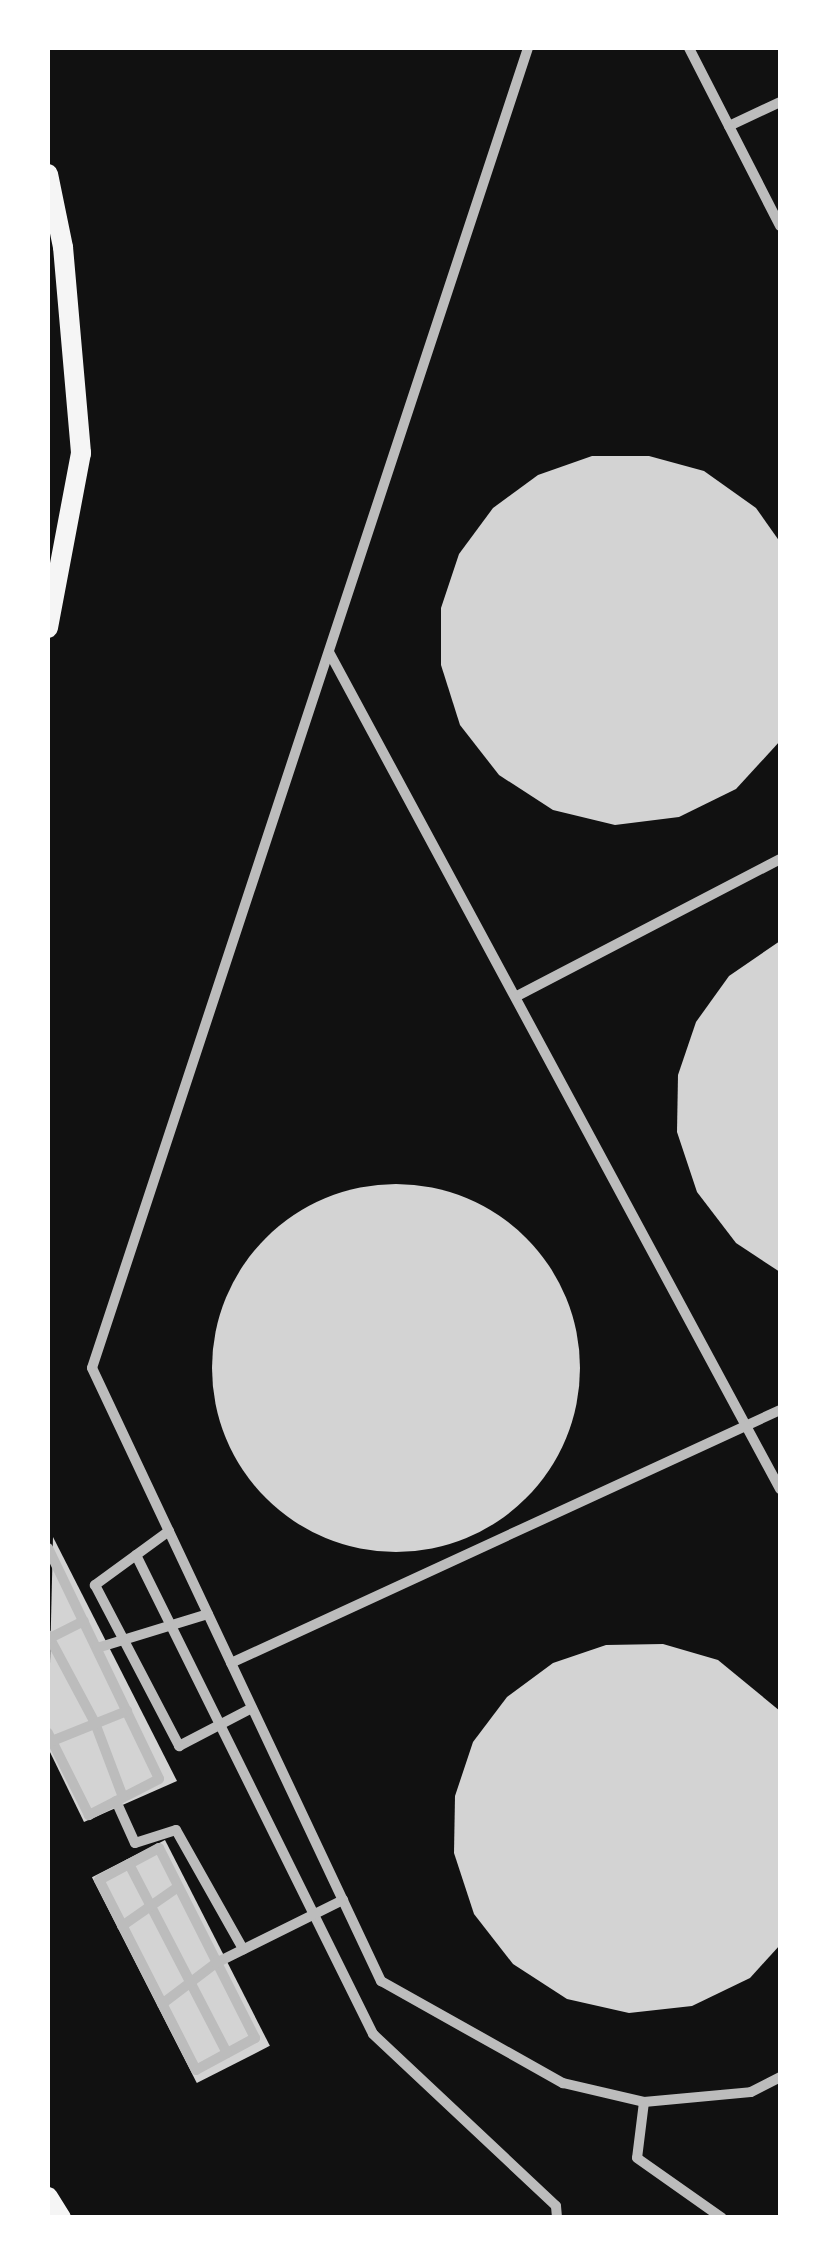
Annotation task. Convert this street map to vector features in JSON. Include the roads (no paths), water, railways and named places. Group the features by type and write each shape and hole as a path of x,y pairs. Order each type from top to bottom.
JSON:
{"main road":[{"path":"48,174 63,247 80,454 48,628"},
{"path":"48,2197 61,2218"}],"street":[{"path":"528,48 92,1368 381,1981 563,2082 644,2102 750,2092 780,2077"},
{"path":"690,48 780,226"},
{"path":"730,126 780,102"},
{"path":"328,652 519,996 780,1489"},
{"path":"519,996 780,859"},
{"path":"231,1663 780,1410"},
{"path":"169,1532 95,1585 179,1746 252,1708"},
{"path":"48,1548 97,1648 127,1711 159,1779 90,1814 50,1737 127,1711"},
{"path":"136,1555 216,1727 373,2034 556,2206 557,2218"},
{"path":"97,1648 126,1644 208,1614"},
{"path":"84,1621 48,1637 95,1723 135,1843 176,1830 243,1949"},
{"path":"158,1848 178,1888 255,2038 196,2070 99,1880 158,1848"},
{"path":"129,1864 227,2053"},
{"path":"122,1926 178,1888"},
{"path":"162,2004 216,1963 342,1900"},
{"path":"644,2102 638,2158 722,2218"}]}
